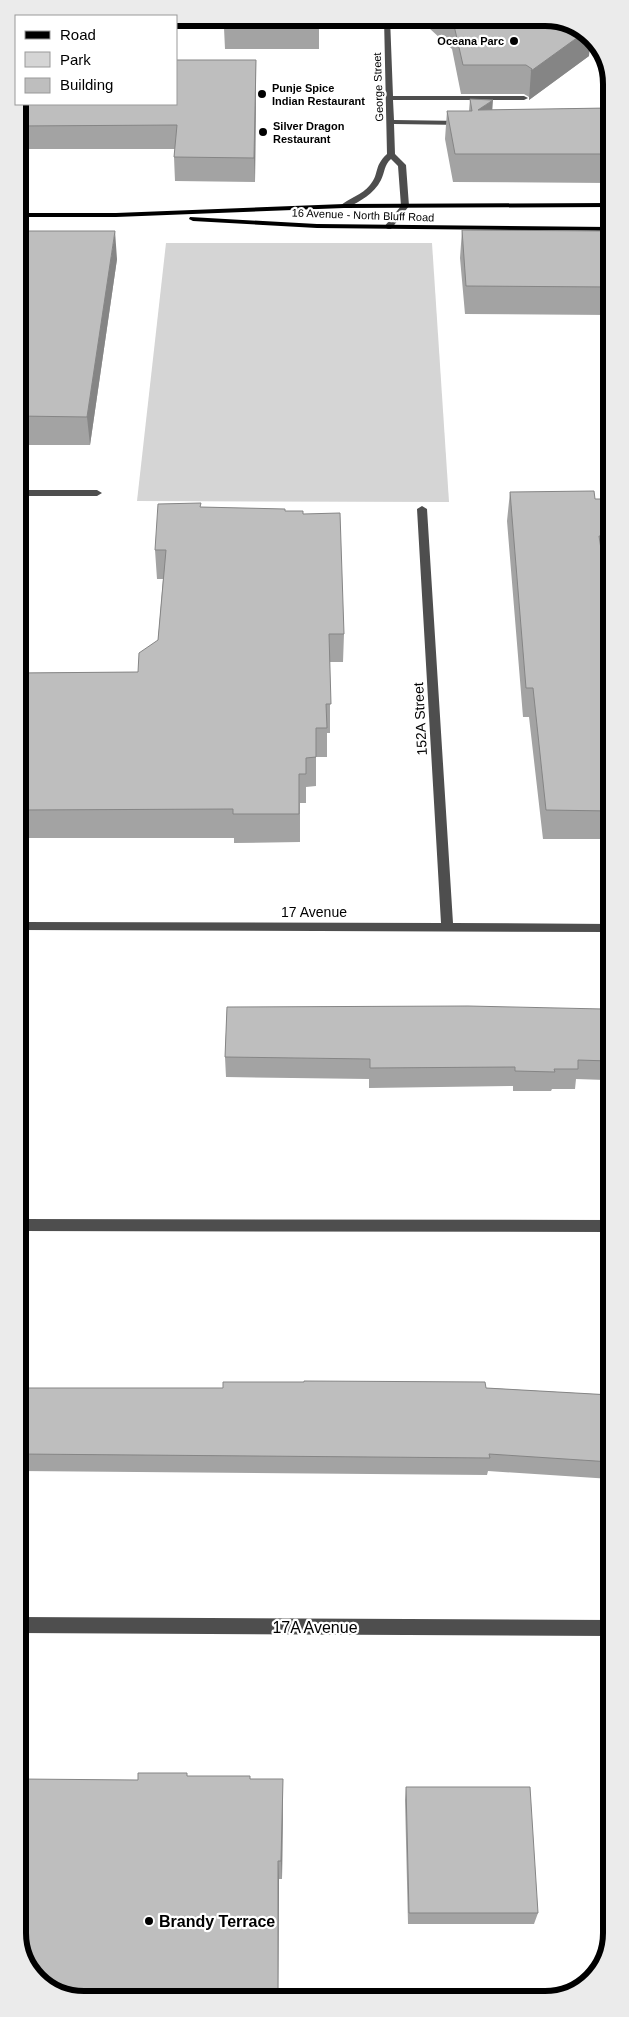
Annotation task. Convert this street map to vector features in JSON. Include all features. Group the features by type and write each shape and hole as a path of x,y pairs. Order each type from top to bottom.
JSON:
{"main road":[{"name":"16 Avenue - North Bluff Road","path":"26,215 116,215 344,206 603,205"},
{"name":"16 Avenue - North Bluff Road","path":"116,215 317,226 603,230"}],"street":[{"name":"George Street","path":"387,26 391,155 402,166 405,206"},
{"path":"390,98 524,98"},
{"path":"390,122 471,123"},
{"name":"George Street","path":"344,206 372,188 380,178 382,163 391,155"},
{"path":"388,227 405,206"},
{"path":"26,492 97,493"},
{"name":"152A Street","path":"422,509 447,927"},
{"name":"17 Avenue","path":"26,926 603,928"},
{"path":"26,1225 603,1226"},
{"name":"17A Avenue","path":"26,1625 603,1628"}],"green space":[{"path":"166,243 432,243 449,502 137,501"}],"building":[{"path":"224,26 319,26 319,27 224,28"},
{"path":"454,26 549,26 567,31 578,37 531,71 532,69 526,65 463,65"},
{"path":"178,60 256,60 254,158 174,157 177,125 26,126 26,105 178,105"},
{"path":"470,99 493,100 478,110 603,108 603,154 455,154 447,111 472,111"},
{"path":"462,230 603,231 603,287 466,286"},
{"path":"26,231 115,231 87,417 26,416"},
{"path":"594,491 595,499 603,499 603,536 599,536 603,562 603,811 546,810 533,688 526,688 510,492"},
{"path":"201,503 200,507 285,509 285,511 303,511 303,514 340,513 344,634 329,634 331,704 326,704 327,728 316,728 316,757 306,758 306,774 299,774 299,814 233,814 233,809 26,810 26,673 138,672 139,653 158,640 166,550 155,550 158,504"},
{"path":"468,1006 603,1009 603,1061 578,1060 578,1069 554,1069 555,1072 515,1071 515,1067 370,1068 370,1059 225,1057 227,1007"},
{"path":"223,1382 485,1382 486,1388 603,1395 603,1461 489,1454 490,1458 26,1454 26,1388 223,1388"},
{"name":"Brandy Terrace","path":"138,1773 187,1773 187,1776 250,1776 250,1779 283,1779 281,1861 278,1861 278,1991 80,1991 69,1989 52,1981 32,1959 26,1933 26,1779 138,1780"},
{"path":"406,1787 530,1787 538,1913 409,1913"}],"place":[{"name":"Oceana Parc","path":"514,41"},
{"name":"Punje Spice Indian Restaurant","path":"262,94"},
{"name":"Silver Dragon Restaurant","path":"263,132"},
{"name":"Brandy Terrace","path":"149,1921"}]}
